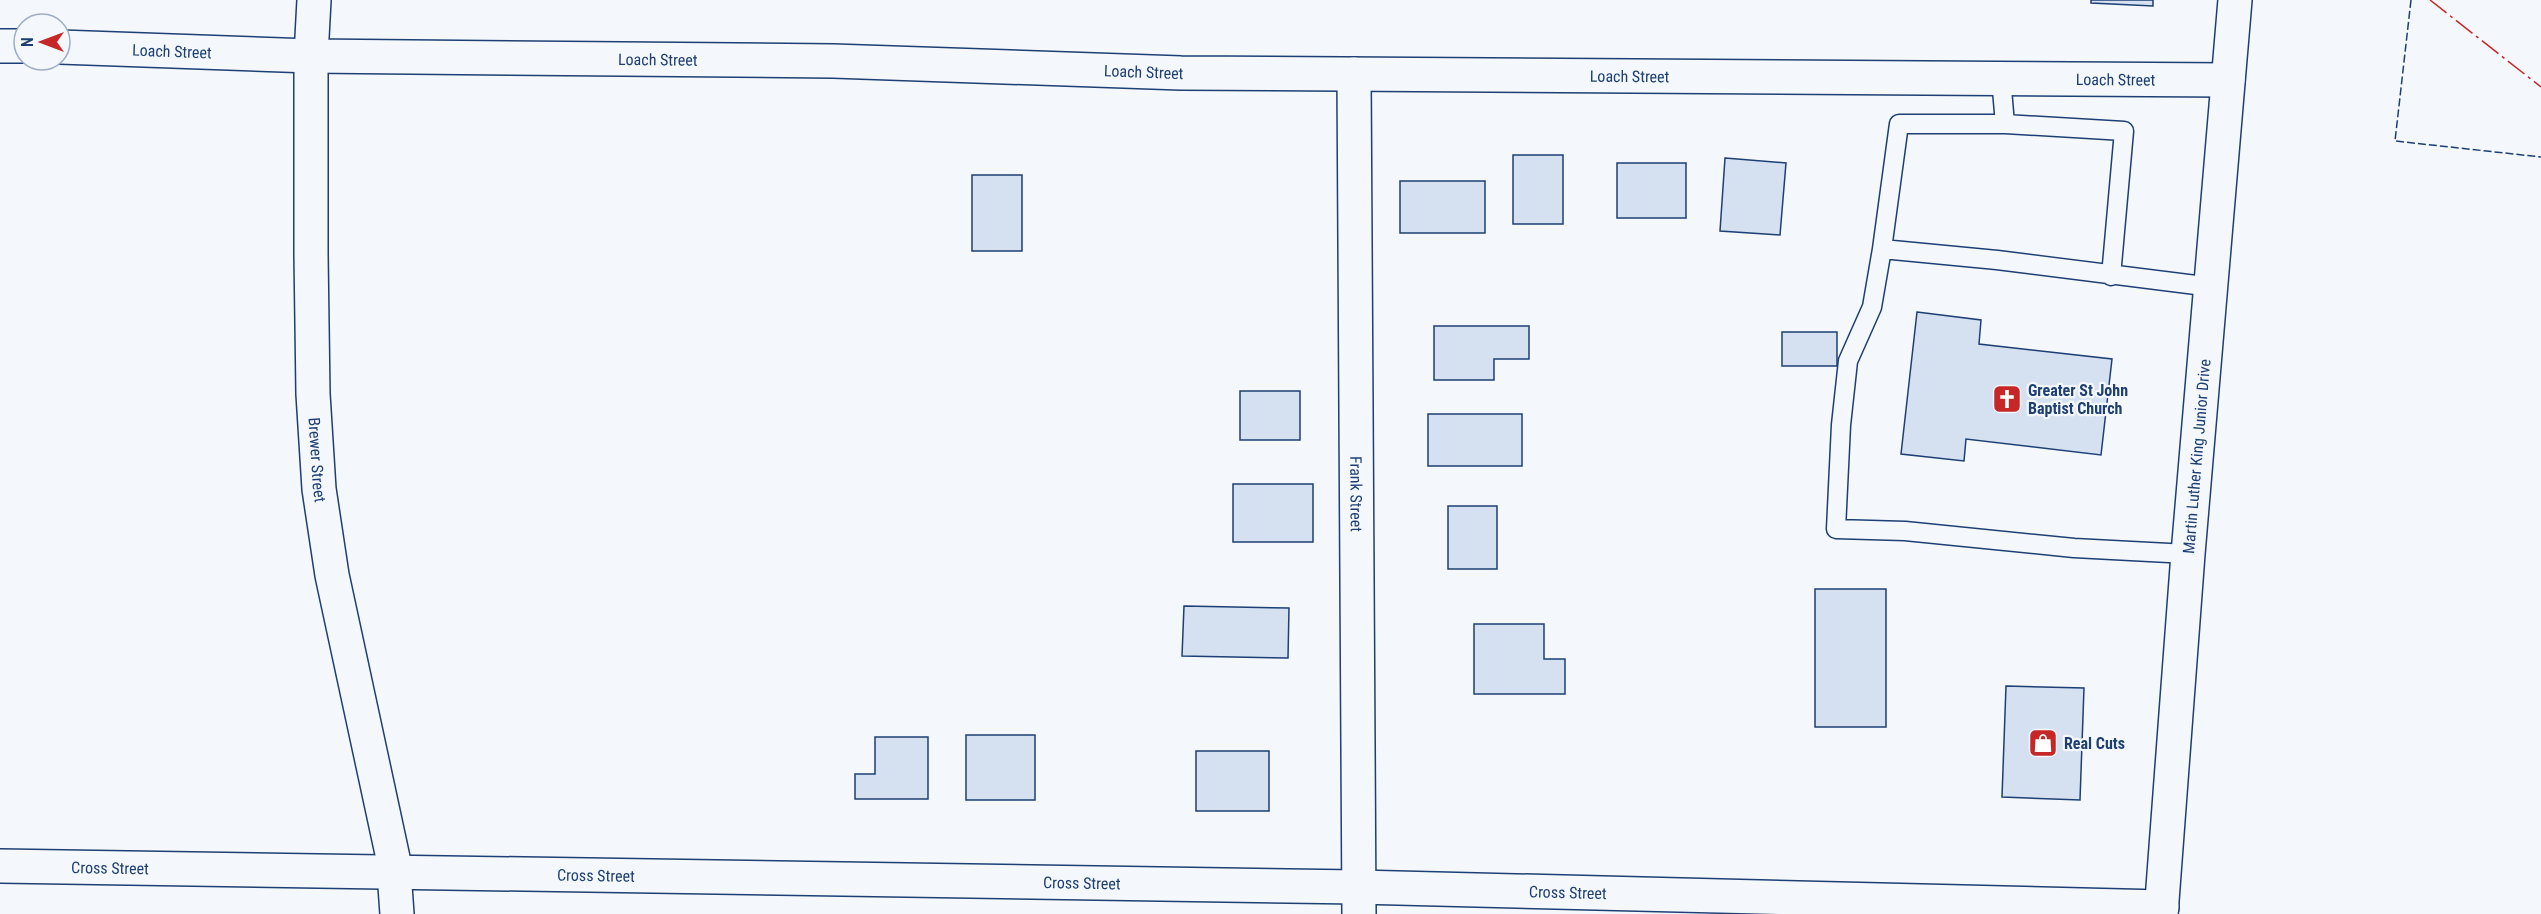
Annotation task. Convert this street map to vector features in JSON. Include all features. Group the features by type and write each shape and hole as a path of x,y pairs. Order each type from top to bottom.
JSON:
{"street":[{"name":"Brewer Street","path":"314,0 311,56 313,394 320,489 332,575 393,858 397,914"},
{"name":"Martin Luther King Junior Drive","path":"2161,911 2188,554 2235,0"},
{"name":"Loach Street","path":"72,48 311,56 833,61 1181,73 2228,80"},
{"name":"Frank Street","path":"1354,74 1359,901"},
{"name":"Cross Street","path":"0,866 393,871 1359,901 2161,911"}],"lane":[{"path":"2001,78 2005,124"},
{"path":"2111,276 2124,131 2005,124 1899,124 1872,307 1848,361 1841,425 1836,529 1905,531 2074,548 2188,554"},
{"path":"1882,249 1997,260 2212,287"}],"building":[{"path":"2091,0 2153,0 2153,6 2091,3"},
{"path":"1513,155 1563,155 1563,224 1513,224"},
{"path":"1725,158 1786,163 1780,235 1720,231"},
{"path":"1617,163 1686,163 1686,218 1617,218"},
{"path":"972,175 1022,175 1022,251 972,251"},
{"path":"1400,181 1485,181 1485,233 1400,233"},
{"name":"Greater St John Baptist Church","path":"1917,312 1981,320 1979,344 2112,359 2101,455 1966,439 1964,461 1901,454"},
{"path":"1434,326 1529,326 1529,359 1494,359 1494,380 1434,380"},
{"path":"1782,332 1837,332 1837,366 1782,366"},
{"path":"1240,391 1300,391 1300,440 1240,440"},
{"path":"1428,414 1522,414 1522,466 1428,466"},
{"path":"1233,484 1313,484 1313,542 1233,542"},
{"path":"1448,506 1497,506 1497,569 1448,569"},
{"path":"1815,589 1886,589 1886,727 1815,727"},
{"path":"1184,606 1289,608 1288,658 1182,656"},
{"path":"1474,624 1544,624 1544,659 1565,659 1565,694 1474,694"},
{"name":"Real Cuts","path":"2006,686 2084,688 2080,800 2002,797"},
{"path":"966,735 1035,735 1035,800 966,800"},
{"path":"875,737 928,737 928,799 855,799 855,774 875,774"},
{"path":"1196,751 1269,751 1269,811 1196,811"}],"fence":[{"path":"2411,0 2395,141 2541,157"}],"power":[{"path":"2430,0 2541,87"}],"place":[{"name":"Greater St John Baptist Church","path":"2007,399"},
{"name":"Real Cuts","path":"2043,743"}]}
